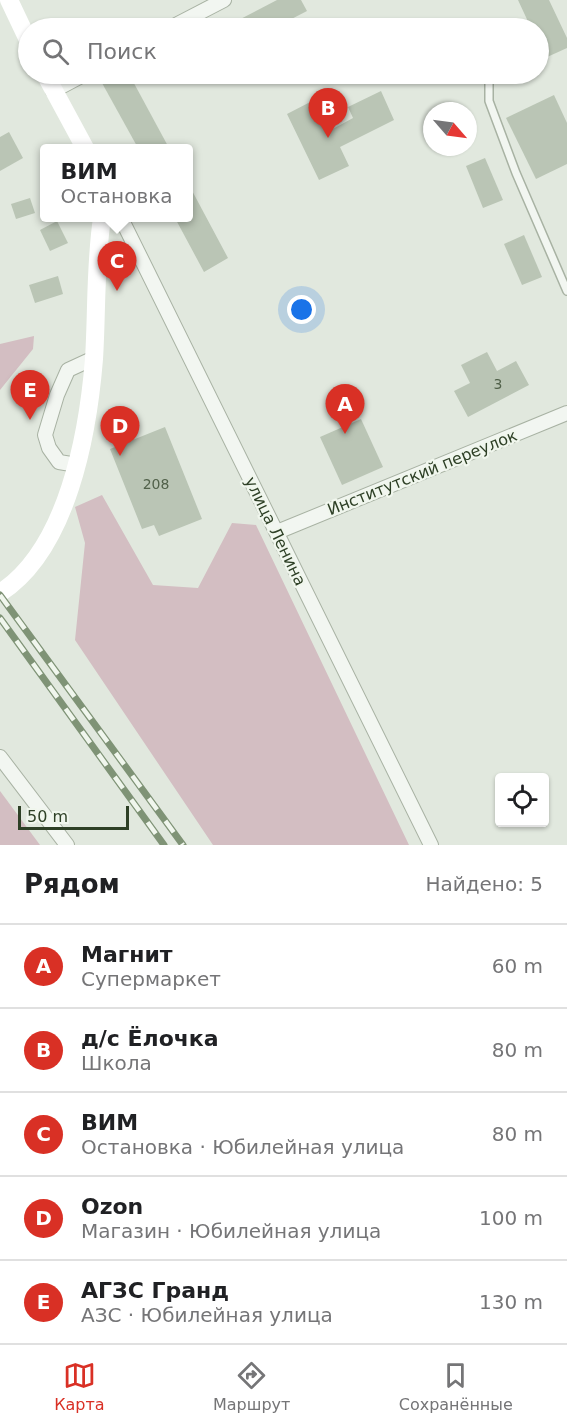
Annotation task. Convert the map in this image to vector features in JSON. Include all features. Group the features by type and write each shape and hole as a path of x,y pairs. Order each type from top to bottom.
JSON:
{"main road":[{"path":"9,0 18,19"},
{"path":"50,84 83,144"},
{"path":"0,592 24,573 38,554 57,522 77,465 88,410 94,358 96,260 101,222"}],"street":[{"path":"189,18 224,0"},
{"path":"53,91 66,84"},
{"name":"улица Ленина","path":"123,222 431,845"},
{"path":"77,465 59,462 49,448 45,435 57,395 68,370 94,358"},
{"name":"Институтский переулок","path":"277,532 567,413"},
{"path":"0,757 67,845"}],"lane":[{"path":"489,84 489,101 516,173 567,291"}],"shaded area":[{"path":"34,336 33,349 0,390 0,344"},
{"path":"102,495 153,585 198,588 232,523 256,525 409,845 213,845 75,640 85,543 75,507"},
{"path":"0,791 40,845 0,845"}],"building":[{"path":"277,0 301,0 307,11 293,18 242,18"},
{"path":"518,0 549,0 567,38 567,48 549,56 549,18 526,18"},
{"path":"103,84 134,84 167,144 136,144"},
{"path":"381,91 394,120 340,147 349,166 319,180 287,114 316,99 331,130 353,118 348,107"},
{"path":"554,95 567,123 567,164 536,179 506,118"},
{"path":"9,132 23,158 0,171 0,137"},
{"path":"485,158 503,200 483,208 466,166"},
{"path":"193,192 228,258 204,272 177,222 193,222"},
{"path":"30,198 35,213 16,219 11,204"},
{"path":"58,222 68,243 50,251 40,230"},
{"path":"524,235 542,277 522,285 504,244"},
{"path":"58,276 63,294 35,303 29,285"},
{"path":"487,352 497,371 516,361 529,385 468,417 454,391 470,383 461,365"},
{"path":"361,419 383,467 342,485 320,437"},
{"path":"165,427 202,519 159,536 154,525 142,529 110,449"}],"railway":[{"path":"0,595 183,845"},
{"path":"0,618 164,845"}],"place":[{"name":"д/с Ёлочка","path":"328,138"},
{"name":"ВИМ","path":"117,291"},
{"name":"АГЗС Гранд","path":"30,420"},
{"name":"Магнит","path":"345,434"},
{"name":"Ozon","path":"120,456"}]}
